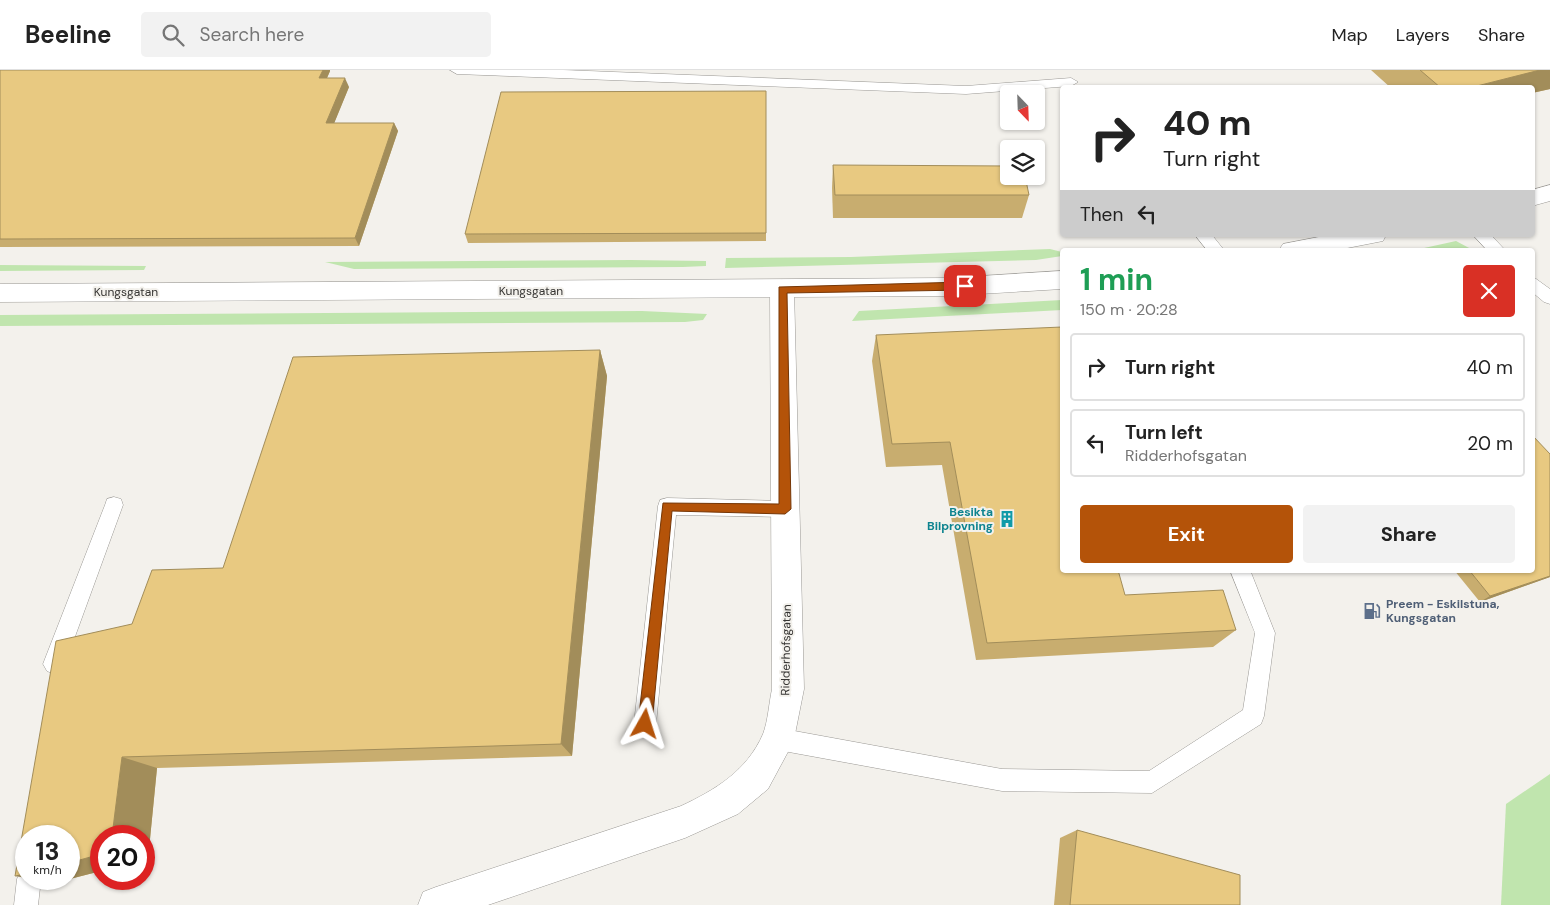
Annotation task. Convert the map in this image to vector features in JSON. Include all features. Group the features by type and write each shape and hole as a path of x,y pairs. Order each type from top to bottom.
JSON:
{"main road":[{"path":"1535,197 1550,193"},
{"path":"1302,248 1364,237"},
{"name":"Kungsgatan","path":"0,293 782,290 948,287 1060,280"},
{"name":"Ridderhofsgatan","path":"436,905 685,821 726,802 756,777 778,739 788,689 782,290"}],"lane":[{"path":"457,70 966,90 1060,86"},
{"path":"1062,70 1073,85"},
{"path":"1205,237 1214,248"},
{"path":"1483,237 1495,248"},
{"path":"1535,285 1550,298"},
{"path":"52,684 54,665 114,505"},
{"path":"645,724 667,506 785,509"},
{"path":"778,739 1002,780 1152,782 1253,716 1265,633 1241,573"},
{"path":"26,905 28,890"}],"green space":[{"path":"1456,241 1469,248 1424,248"},
{"path":"1050,249 1060,252 1060,256 1036,260 725,268 726,258 851,257"},
{"path":"706,261 706,266 354,269 325,262"},
{"path":"0,265 146,266 144,270 0,271"},
{"path":"1060,300 1060,310 852,321 859,311"},
{"path":"642,311 707,314 703,320 685,322 0,326 0,315"},
{"path":"1550,774 1550,905 1501,905 1506,804"}],"building":[{"path":"0,70 323,70 319,78 345,78 326,123 394,123 355,238 0,239"},
{"path":"1420,70 1540,70 1481,85 1438,85"},
{"path":"766,91 766,233 465,234 501,92"},
{"path":"833,165 1000,166 1000,185 1027,185 1029,195 835,195"},
{"name":"Besikta Bilprovning","path":"1060,327 1060,573 1119,573 1125,595 1223,590 1236,630 987,643 950,442 892,444 876,335"},
{"path":"600,350 561,744 122,757 113,825 90,825 90,857 80,860 80,825 24,825 56,641 132,624 152,570 223,568 293,357"},
{"path":"1535,438 1550,454 1550,576 1490,596 1471,573 1535,573"},
{"path":"1077,830 1240,875 1240,905 1070,905"}],"place":[{"name":"Besikta Bilprovning","path":"1007,519"},
{"name":"Preem - Eskilstuna, Kungsgatan","path":"1372,611"}],"route":[{"path":"645,724 667,506 785,509 782,290 965,286"}]}
